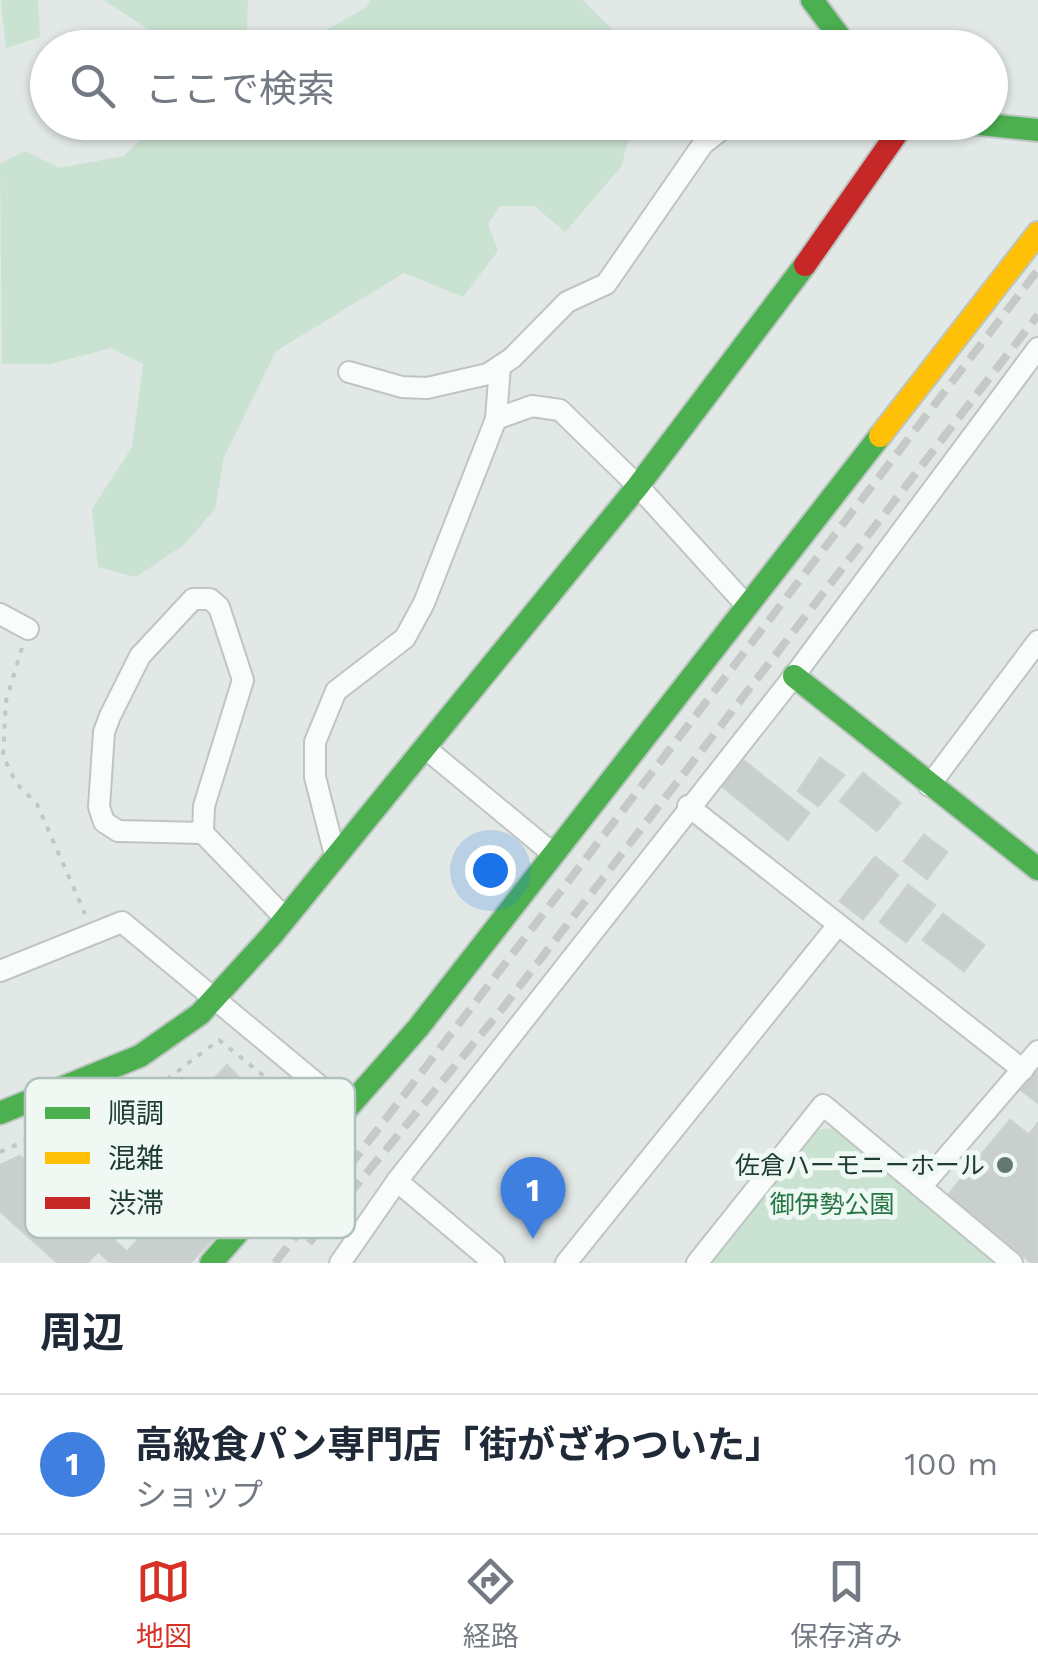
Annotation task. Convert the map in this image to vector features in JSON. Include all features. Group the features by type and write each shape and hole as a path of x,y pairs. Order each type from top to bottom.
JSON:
{"main road":[{"path":"812,0 830,30"},
{"path":"1008,127 1038,130"},
{"path":"86,1078 140,1056 200,1014 285,918 638,486 780,299 892,140"},
{"path":"355,1098 418,1028 1038,232"},
{"path":"794,676 1038,869"},
{"path":"0,1113 25,1103"},
{"path":"211,1263 233,1238"}],"street":[{"path":"349,372 402,387 427,388 488,374 567,302 606,284 707,140"},
{"path":"340,1263 396,1182 794,676 1038,350"},
{"path":"336,855 314,777 314,742 336,691 405,638 424,603 496,419 500,366"},
{"path":"496,419 532,406 560,410 638,486 747,606"},
{"path":"203,833 204,806 243,680 219,607 210,599 192,599 140,656 110,716 104,732 98,807 104,822 118,831 203,833 285,918"},
{"path":"0,614 28,629"},
{"path":"929,786 1031,665 1038,641"},
{"path":"424,748 552,852"},
{"path":"688,806 1023,1070"},
{"path":"0,972 122,922 310,1078"},
{"path":"566,1263 838,925"},
{"path":"920,1186 1038,1050"},
{"path":"697,1263 823,1105 1012,1263"},
{"path":"396,1182 494,1263"}],"path":[{"path":"28,629 6,701 3,756 16,783 36,804 93,934"},
{"path":"169,1078 219,1040 266,1078"},
{"path":"0,1152 25,1141"}],"green space":[{"path":"1,0 38,0 40,30 30,30 30,40 6,48"},
{"path":"103,0 248,0 247,30 150,30"},
{"path":"370,0 583,0 613,30 326,30 367,7"},
{"path":"140,140 628,140 621,167 565,232 535,206 500,206 488,224 498,251 463,297 404,273 276,351 224,457 215,509 185,544 136,577 98,567 92,509 132,447 143,364 111,348 50,364 2,364 0,164 25,151 59,168 124,156"},
{"name":"御伊勢公園","path":"834,1128 999,1263 708,1263 815,1130"}],"building":[{"path":"820,758 844,775 818,806 798,791"},
{"path":"743,760 809,813 788,840 722,786"},
{"path":"863,773 900,803 877,831 840,801"},
{"path":"924,835 947,852 927,879 904,861"},
{"path":"875,857 898,875 863,919 840,901"},
{"path":"908,885 935,905 906,942 880,922"},
{"path":"943,914 984,945 964,971 923,940"},
{"path":"227,1065 239,1078 215,1078"},
{"name":"佐倉ハーモニーホール","path":"1038,1066 1038,1103 1020,1089"},
{"name":"佐倉ハーモニーホール","path":"1010,1120 1029,1135 1038,1123 1038,1263 1032,1263 948,1195"},
{"path":"20,1156 25,1160 25,1233 0,1211 0,1165"},
{"path":"30,1238 111,1238 127,1252 140,1238 213,1238 190,1263 111,1263 98,1251 87,1263 58,1263"}],"railway":[{"path":"355,1159 1038,270"},
{"path":"355,1187 502,1009 1038,315"},
{"path":"275,1263 294,1238"},
{"path":"309,1243 313,1238"}],"traffic: fast":[{"path":"812,0 834,30"},
{"path":"1008,127 1038,130"},
{"path":"86,1078 140,1056 200,1014 272,935 638,486 805,265"},
{"path":"355,1100 418,1028 880,436"},
{"path":"794,676 1038,869"},
{"path":"0,1113 25,1103"},
{"path":"211,1263 233,1238"}],"traffic: slow":[{"path":"880,436 1038,233"}],"traffic: jam":[{"path":"805,265 892,140"}],"place":[{"name":"佐倉ハーモニーホール","path":"1005,1165"},
{"name":"高級食パン専門店「街がざわついた」","path":"533,1239"}]}
